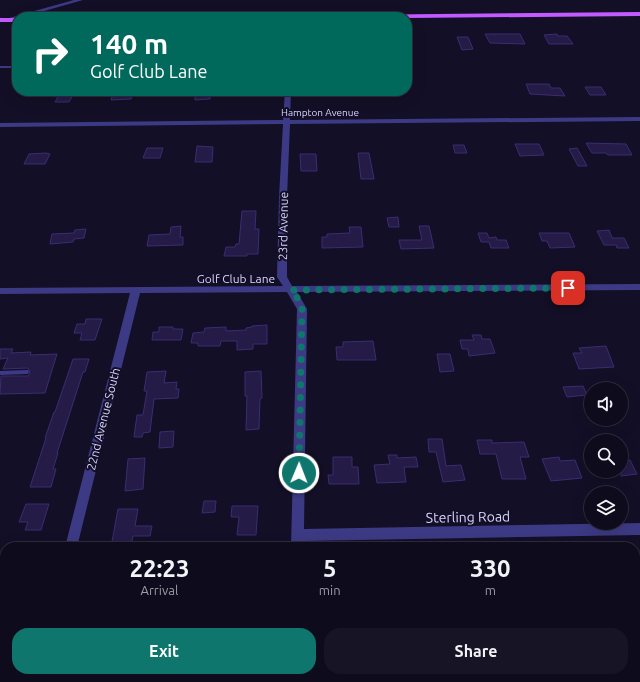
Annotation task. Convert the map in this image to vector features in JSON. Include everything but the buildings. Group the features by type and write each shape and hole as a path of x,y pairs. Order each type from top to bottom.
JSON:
{"main road":[{"path":"412,16 640,14"},
{"path":"1,20 12,20"}],"street":[{"path":"33,12 80,0"},
{"path":"1,20 12,17"},
{"name":"23rd Avenue","path":"288,96 283,197 282,277 298,299 302,309 298,541"},
{"name":"Hampton Avenue","path":"0,125 640,119"},
{"name":"Golf Club Lane","path":"0,291 640,287"},
{"name":"22nd Avenue South","path":"72,542 136,290"},
{"name":"Sterling Road","path":"298,541 640,529"}],"lane":[{"path":"0,67 12,67"},
{"path":"0,372 26,372"}],"route":[{"path":"299,473 302,309 298,299 291,290 568,288"}]}
